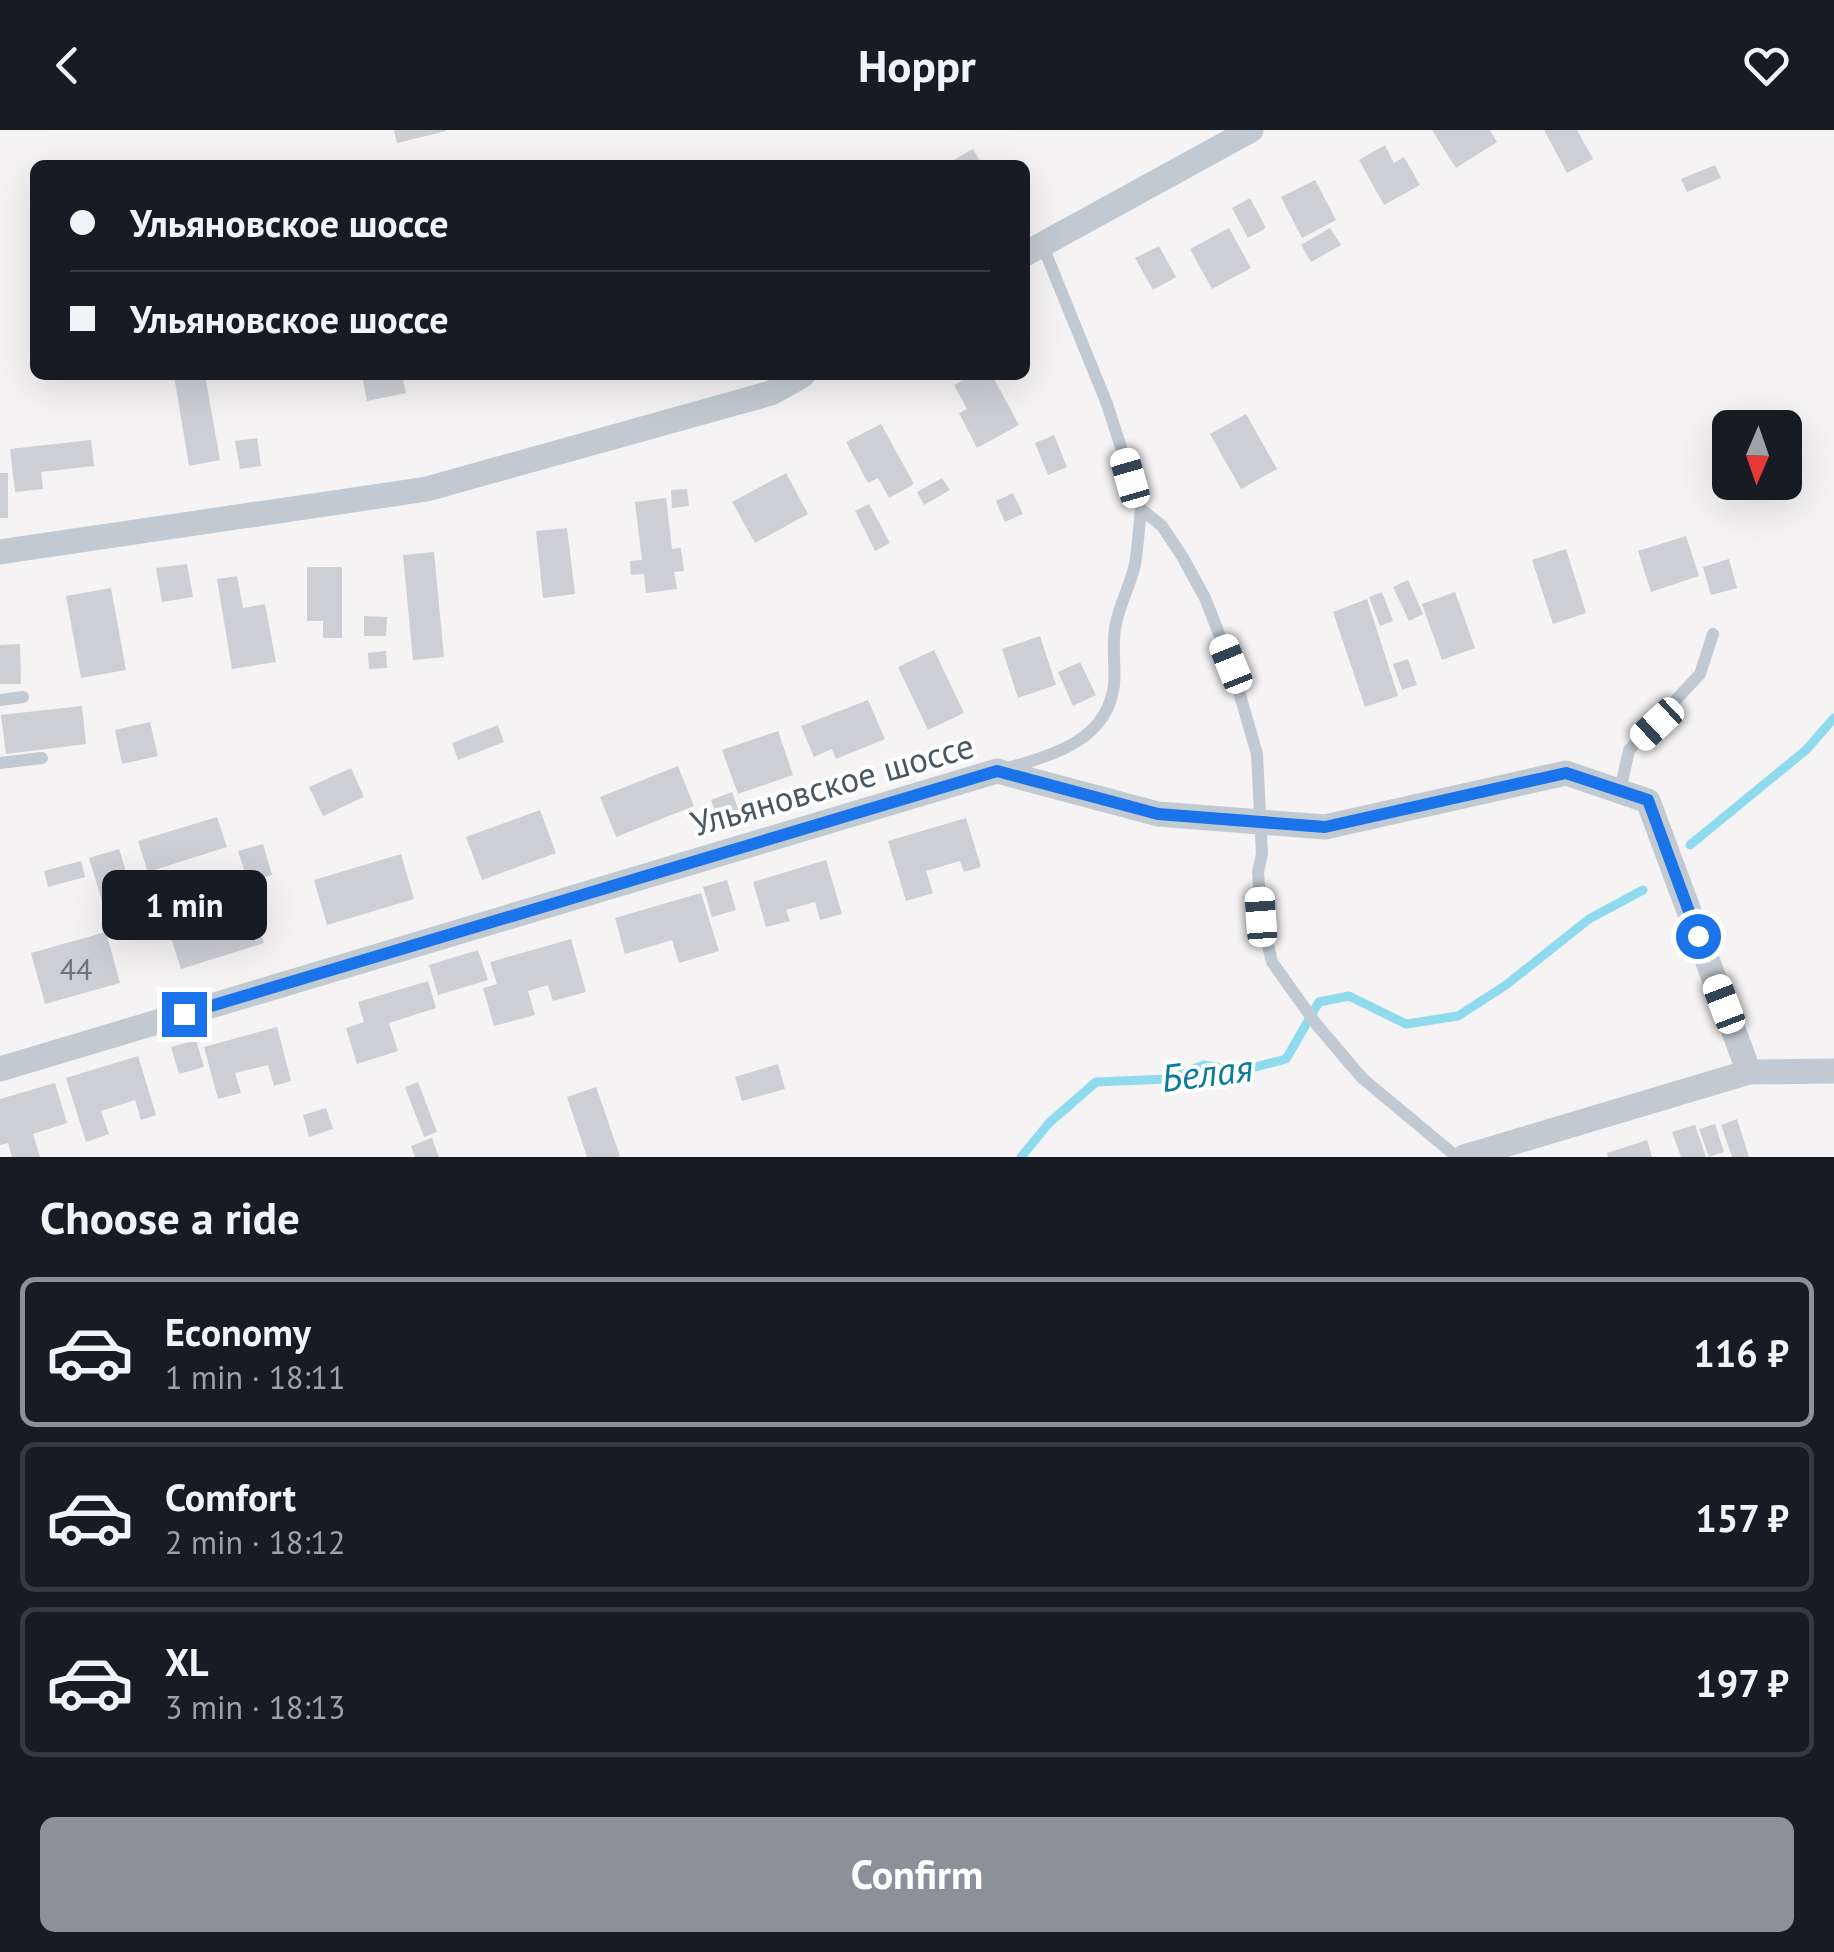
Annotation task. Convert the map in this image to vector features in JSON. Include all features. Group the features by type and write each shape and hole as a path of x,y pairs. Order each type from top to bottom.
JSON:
{"street":[{"path":"1034,249 1250,130"},
{"path":"0,552 427,489 771,393 794,380"},
{"name":"Ульяновское шоссе","path":"0,1069 997,771 1158,814 1325,827 1566,773 1648,800 1749,1072"},
{"path":"1461,1157 1749,1072 1834,1071"}],"lane":[{"path":"997,771 1061,752 1092,732 1107,708 1114,685 1112,648 1116,622 1135,566 1141,509 1107,404 1034,249"},
{"path":"1141,509 1162,526 1182,556 1206,598 1231,664 1256,754 1261,917 1272,962 1317,1025 1362,1078 1461,1157"},
{"path":"1620,791 1629,750 1700,674 1713,634"},
{"path":"0,700 23,697"},
{"path":"0,763 42,758"}],"building":[{"path":"394,130 446,130 446,131 397,143"},
{"path":"1432,130 1490,130 1497,142 1456,168"},
{"path":"1544,130 1577,130 1593,159 1567,173"},
{"path":"1385,145 1394,163 1404,157 1420,185 1384,205 1359,160"},
{"path":"973,149 979,160 954,160"},
{"path":"1715,165 1721,178 1687,192 1681,179"},
{"path":"1315,180 1336,220 1302,238 1281,197"},
{"path":"1250,198 1266,228 1248,238 1232,208"},
{"path":"1229,228 1251,268 1212,289 1190,249"},
{"path":"1330,228 1341,245 1311,262 1301,245"},
{"path":"1159,246 1176,277 1153,290 1135,258"},
{"path":"175,380 206,380 220,460 189,466"},
{"path":"363,380 403,380 406,393 367,401"},
{"path":"963,380 995,380 1019,425 977,448 959,413 967,409 954,385"},
{"path":"1246,414 1277,469 1241,489 1210,434"},
{"path":"881,424 914,484 889,498 878,478 868,483 846,442"},
{"path":"1054,435 1067,467 1048,475 1035,443"},
{"path":"257,438 261,466 240,469 235,441"},
{"path":"91,440 94,466 41,472 43,489 15,492 10,449"},
{"path":"0,473 8,473 8,518 0,518"},
{"path":"786,473 808,514 755,543 732,502"},
{"path":"942,478 950,490 924,505 917,492"},
{"path":"687,489 689,506 672,508 671,490"},
{"path":"1013,493 1023,514 1005,522 996,501"},
{"path":"666,498 672,549 681,548 684,571 674,572 677,589 646,593 644,574 631,575 630,561 642,560 635,502"},
{"path":"869,504 890,543 875,551 855,511"},
{"path":"567,528 575,594 543,598 536,531"},
{"path":"1686,536 1699,576 1651,592 1638,551"},
{"path":"1566,549 1586,613 1553,624 1532,560"},
{"path":"434,552 444,657 413,660 403,555"},
{"path":"1729,559 1737,588 1711,595 1703,567"},
{"path":"187,564 193,597 162,602 156,568"},
{"path":"307,567 342,567 342,638 323,638 323,621 307,621"},
{"path":"237,576 243,608 265,604 276,662 232,669 217,579"},
{"path":"1408,580 1423,614 1409,621 1393,587"},
{"path":"111,588 126,670 81,678 66,596"},
{"path":"1382,592 1393,621 1380,626 1369,597"},
{"path":"1455,592 1475,648 1442,660 1422,604"},
{"path":"1367,599 1398,696 1365,707 1333,612"},
{"path":"364,616 387,617 386,636 364,636"},
{"path":"1040,636 1056,685 1018,698 1002,649"},
{"path":"20,644 21,684 0,684 0,645"},
{"path":"934,650 964,713 928,730 898,667"},
{"path":"386,651 387,668 369,669 368,653"},
{"path":"1408,659 1417,685 1402,690 1393,664"},
{"path":"1080,662 1096,695 1073,706 1058,672"},
{"path":"868,700 885,739 836,759 832,749 814,757 801,726"},
{"path":"82,706 86,744 6,754 1,715"},
{"path":"150,722 158,756 122,764 115,730"},
{"path":"498,725 504,742 458,760 452,743"},
{"path":"778,731 793,775 738,794 722,750"},
{"path":"678,766 694,806 616,837 600,797"},
{"path":"351,768 364,797 323,816 309,787"},
{"path":"732,792 740,814 719,821 711,800"},
{"path":"540,810 556,853 482,880 466,837"},
{"path":"217,817 227,847 148,872 138,841"},
{"path":"966,818 981,867 964,872 960,861 926,871 933,893 906,901 888,841"},
{"path":"263,844 272,875 248,882 238,851"},
{"path":"119,849 132,891 102,901 89,858"},
{"path":"401,854 414,899 327,925 314,880"},
{"path":"826,860 842,914 820,920 815,902 786,910 790,921 766,927 753,882"},
{"path":"81,861 85,877 48,887 44,871"},
{"path":"727,880 736,910 712,917 703,887"},
{"path":"701,893 719,951 679,963 672,940 625,954 615,918"},
{"path":"252,905 264,943 181,969 169,932"},
{"path":"106,932 120,983 45,1004 31,953"},
{"path":"571,939 586,992 553,1001 548,985 528,991 535,1015 494,1026 483,988 497,984 490,962"},
{"path":"478,950 488,980 438,995 429,965"},
{"path":"428,981 436,1008 389,1023 398,1051 357,1064 346,1028 364,1022 358,1002"},
{"path":"277,1027 291,1081 274,1086 268,1065 235,1073 241,1093 218,1099 204,1047"},
{"path":"196,1040 204,1067 179,1074 171,1047"},
{"path":"138,1056 156,1115 141,1120 135,1100 101,1111 109,1134 86,1142 66,1078"},
{"path":"778,1064 785,1089 742,1101 735,1077"},
{"path":"418,1082 437,1132 424,1137 405,1087"},
{"path":"55,1083 67,1123 33,1134 40,1157 12,1157 8,1143 0,1145 0,1099"},
{"path":"596,1087 618,1157 587,1157 567,1097"},
{"path":"326,1108 333,1129 309,1137 303,1115"},
{"path":"1737,1119 1749,1157 1732,1157 1721,1125"},
{"path":"1715,1124 1724,1152 1709,1157 1699,1129"},
{"path":"1695,1125 1706,1157 1681,1157 1672,1132"},
{"path":"432,1138 439,1157 415,1157 411,1146"},
{"path":"1647,1140 1652,1157 1608,1157 1607,1153"}],"waterway":[{"name":"Белая","path":"1690,845 1806,750 1834,718"},
{"name":"Белая","path":"1021,1157 1049,1123 1096,1082 1167,1079 1204,1065 1239,1071 1286,1059 1319,1002 1349,996 1406,1024 1458,1016 1506,985 1589,919 1643,890"}],"route":[{"path":"184,1014 997,771 1158,814 1325,827 1566,773 1648,800 1698,936"}]}
